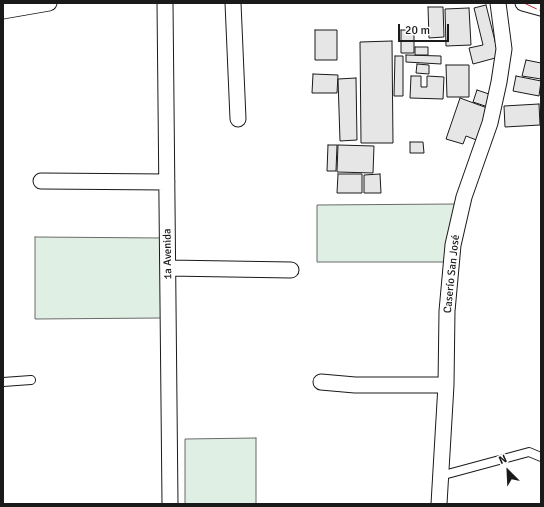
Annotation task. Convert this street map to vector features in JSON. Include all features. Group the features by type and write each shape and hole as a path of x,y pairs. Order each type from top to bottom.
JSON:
{"street":[{"path":"3,11 49,3"},
{"name":"1a Avenida","path":"165,3 170,504"},
{"path":"233,3 238,119"},
{"name":"Caserío San José","path":"439,504 446,385 447,311 453,245 464,197 490,123 499,82 504,49 498,3"},
{"path":"523,3 541,8"},
{"path":"41,180 167,182"},
{"path":"168,268 291,270"},
{"path":"321,382 355,385 446,385"}],"lane":[{"path":"3,382 31,380"},
{"path":"440,476 529,452 541,457"}],"green space":[{"path":"455,204 444,262 317,262 317,205"},
{"path":"35,237 162,238 161,318 35,319"},
{"path":"256,438 256,504 185,504 185,439"}],"building":[{"path":"486,5 499,57 473,64 469,48 483,45 474,8"},
{"path":"428,7 443,7 444,37 429,38"},
{"path":"469,8 471,45 446,46 445,9"},
{"path":"315,30 337,30 337,60 315,60"},
{"path":"401,30 414,30 414,53 401,53"},
{"path":"392,41 393,143 361,143 360,42"},
{"path":"415,47 428,47 428,55 415,55"},
{"path":"406,55 441,56 441,64 406,62"},
{"path":"395,56 403,56 403,96 394,96"},
{"path":"526,60 541,63 541,79 522,76"},
{"path":"417,64 429,65 429,74 416,73"},
{"path":"446,65 469,65 469,97 447,97"},
{"path":"313,74 338,75 337,93 312,93"},
{"path":"411,76 421,76 421,87 427,87 427,76 444,77 443,99 410,98"},
{"path":"516,76 541,81 539,96 513,91"},
{"path":"356,78 357,140 340,141 338,79"},
{"path":"477,90 492,95 488,107 473,102"},
{"path":"460,98 490,109 479,141 466,136 463,144 446,139"},
{"path":"539,104 540,125 505,127 504,106"},
{"path":"410,142 423,142 424,153 410,153"},
{"path":"328,145 337,145 336,171 327,171"},
{"path":"338,145 374,146 373,173 337,172"},
{"path":"338,174 362,174 362,193 337,193"},
{"path":"380,174 381,193 364,193 364,175"}],"power":[{"path":"524,3 541,11"}]}
